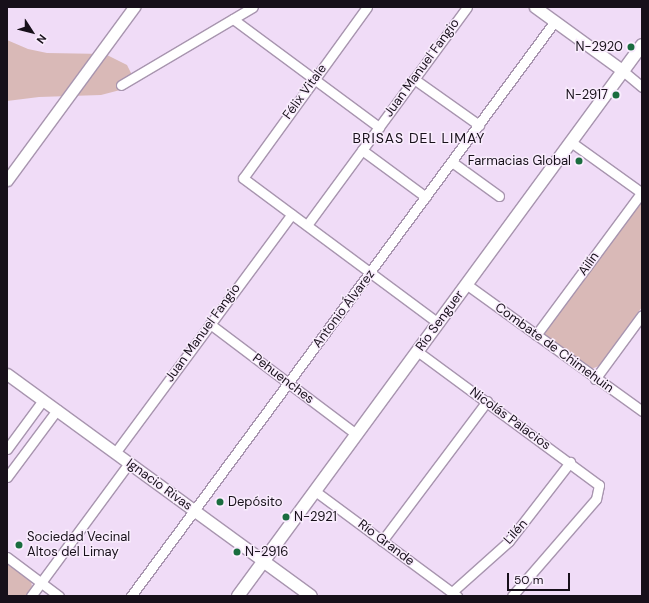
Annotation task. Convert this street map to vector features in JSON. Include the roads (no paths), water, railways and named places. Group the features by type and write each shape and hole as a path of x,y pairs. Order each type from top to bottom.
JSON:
{"main road":[{"name":"Río Senguer","path":"238,596 642,45"},
{"name":"Ignacio Rivas","path":"263,561 310,596"}],"street":[{"path":"7,180 134,7"},
{"path":"121,85 253,7"},
{"name":"Félix Vitale","path":"292,214 242,178 367,7"},
{"name":"Juan Manuel Fangio","path":"307,226 467,7"},
{"path":"535,7 623,71 642,87"},
{"path":"233,20 379,127"},
{"name":"Antonio Álvarez","path":"131,596 371,273 555,21"},
{"path":"414,79 479,125"},
{"path":"571,142 642,193"},
{"path":"362,150 426,197"},
{"path":"452,162 499,196"},
{"name":"Ailín","path":"536,336 642,193"},
{"path":"292,214 438,323"},
{"name":"Juan Manuel Fangio","path":"115,453 292,214"},
{"name":"Combate de Chimehuin","path":"466,284 536,336 642,411"},
{"path":"596,379 642,315"},
{"name":"Pehuenches","path":"210,324 356,434"},
{"name":"Nicolás Palacios","path":"417,351 570,462 596,482 600,489 596,499 512,596"},
{"name":"Ignacio Rivas","path":"7,374 263,561"},
{"path":"7,449 43,400"},
{"path":"382,541 487,401"},
{"path":"7,477 57,410"},
{"name":"Lilén","path":"454,594 522,527 570,462"},
{"path":"31,596 129,463"},
{"name":"Río Grande","path":"315,491 454,594"},
{"path":"7,557 59,596"}],"place":[{"name":"N-2920","path":"631,47"},
{"name":"N-2917","path":"616,95"},
{"name":"Farmacias Global","path":"579,161"},
{"name":"Depósito","path":"220,502"},
{"name":"N-2921","path":"286,517"},
{"name":"Sociedad Vecinal Altos del Limay","path":"19,545"},
{"name":"N-2916","path":"237,552"}],"district":[{"name":"BRISAS DEL LIMAY","path":"419,138"}]}
